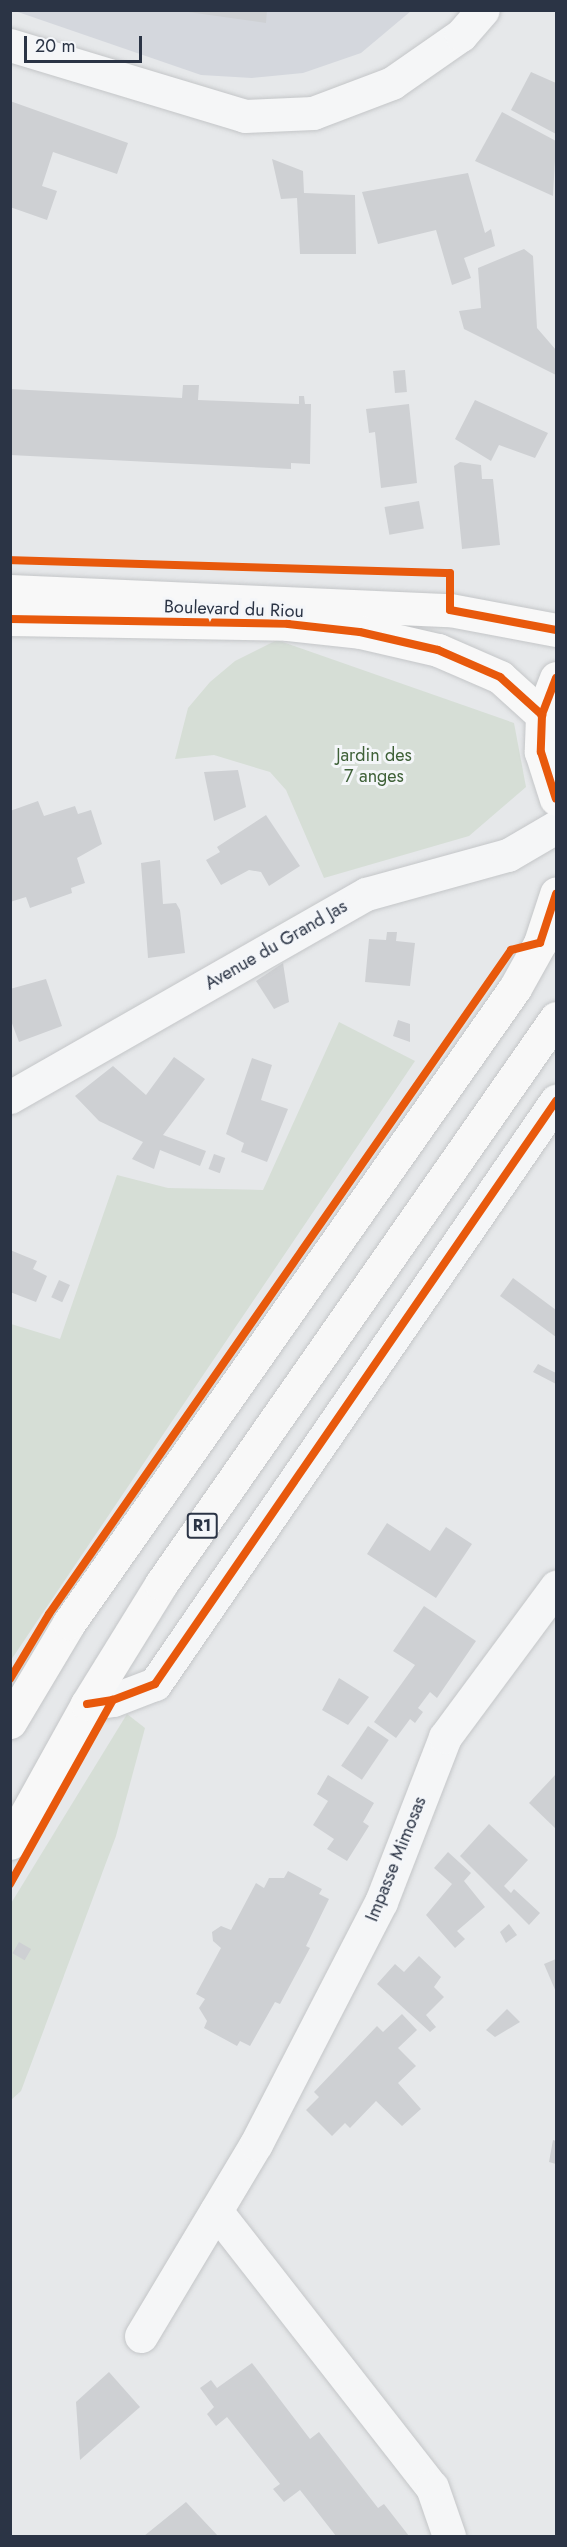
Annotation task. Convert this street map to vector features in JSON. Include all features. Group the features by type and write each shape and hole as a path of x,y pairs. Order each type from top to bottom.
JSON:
{"main road":[{"name":"Boulevard du Riou","path":"10,591 450,610 556,630"},
{"name":"Boulevard du Riou","path":"10,619 288,624 360,632 438,650 500,677 542,715"},
{"path":"556,678 542,715 541,752 556,799"},
{"path":"10,1722 69,1623 515,988 540,944 556,894"},
{"name":"R1","path":"10,1843 87,1704 161,1584 556,1018"}],"street":[{"path":"10,45 245,116 313,113 392,83 461,35 483,10"},
{"name":"Avenue du Grand Jas","path":"10,1097 366,894 508,855 556,827"},
{"path":"87,1704 113,1700 155,1684 556,1101"},
{"name":"Impasse Mimosas","path":"141,2336 256,2144 381,1902 445,1737 556,1587"},
{"path":"216,2211 432,2487 449,2536"}],"shaded area":[{"path":"15,11 411,11 361,53 303,73 252,78 201,75"}],"green space":[{"name":"Jardin des 7 anges","path":"277,640 514,723 526,787 469,836 324,878 286,790 270,772 214,755 175,759 188,708 210,682 235,661"},
{"path":"339,1022 415,1061 11,1660 11,1324 60,1339 117,1175 168,1188 263,1190"},
{"path":"127,1714 145,1728 116,1836 21,2091 11,2100 10,1905"}],"building":[{"path":"174,10 267,10 266,23"},
{"path":"531,72 556,83 556,134 511,110"},
{"path":"10,101 128,143 117,174 53,152 42,186 57,191 47,220 10,207"},
{"path":"502,112 556,141 553,196 475,161"},
{"path":"272,159 303,171 304,193 355,195 356,254 300,254 297,198 281,199"},
{"path":"468,173 485,233 491,229 495,246 464,258 471,278 452,285 436,230 378,244 362,192"},
{"path":"524,249 533,256 537,328 556,350 556,375 464,329 459,311 481,308 478,268"},
{"path":"405,370 407,392 395,393 393,371"},
{"path":"183,385 199,385 198,400 299,404 299,396 304,396 305,404 311,404 310,464 291,463 291,469 10,455 10,389 182,398"},
{"path":"475,400 548,433 535,458 499,445 491,461 455,439"},
{"path":"409,404 417,483 381,488 375,432 369,433 366,409"},
{"path":"460,462 481,465 482,479 493,479 500,545 462,549 454,466"},
{"path":"419,501 424,529 389,535 385,507"},
{"path":"238,770 246,807 214,821 204,772"},
{"path":"38,801 44,816 75,806 78,814 91,810 102,844 77,858 85,883 71,888 72,893 30,908 26,897 10,902 10,811"},
{"path":"266,815 300,866 269,886 261,872 249,870 221,885 206,860 220,852 217,847"},
{"path":"160,860 163,904 176,903 180,910 185,953 148,958 141,863"},
{"path":"387,932 397,932 396,941 415,943 410,986 365,982 369,939 386,940"},
{"path":"283,963 289,1002 274,1009 256,981"},
{"path":"46,979 62,1026 19,1042 10,1018 10,989"},
{"path":"398,1020 410,1024 410,1042 393,1036"},
{"path":"174,1057 205,1079 163,1135 206,1151 200,1166 160,1150 154,1169 132,1159 143,1142 99,1121 75,1096 113,1066 146,1095"},
{"path":"252,1058 272,1065 261,1100 288,1109 267,1162 241,1152 244,1143 226,1134"},
{"path":"214,1154 225,1158 220,1173 209,1169"},
{"path":"10,1250 37,1261 33,1269 47,1276 36,1302 10,1292"},
{"path":"513,1278 556,1310 556,1337 500,1296"},
{"path":"59,1280 70,1285 62,1302 51,1297"},
{"path":"538,1364 556,1373 556,1384 533,1372"},
{"path":"387,1523 430,1551 446,1527 472,1544 436,1598 367,1554"},
{"path":"424,1606 476,1641 437,1698 430,1692 418,1708 423,1712 415,1723 410,1719 396,1738 374,1722 415,1665 393,1651"},
{"path":"339,1678 369,1697 348,1725 322,1710"},
{"path":"368,1726 389,1740 362,1780 341,1766"},
{"path":"556,1774 556,1829 529,1803"},
{"path":"328,1775 374,1803 363,1822 369,1826 347,1861 327,1849 334,1839 313,1825 328,1801 317,1794"},
{"path":"489,1824 528,1860 504,1886 511,1893 514,1889 540,1913 529,1925 460,1856"},
{"path":"448,1852 471,1873 464,1881 485,1907 457,1931 465,1939 455,1948 426,1915 452,1884 434,1868"},
{"path":"288,1871 322,1889 319,1894 329,1899 306,1946 310,1948 280,2004 275,2002 250,2046 240,2041 237,2046 204,2028 207,2021 199,2008 205,1999 196,1994 221,1948 213,1941 212,1932 221,1926 231,1930 256,1883 264,1888 269,1878 284,1878"},
{"path":"509,1924 517,1935 506,1943 500,1932"},
{"path":"19,1942 31,1949 25,1960 12,1953"},
{"path":"419,1956 441,1977 434,1987 444,1997 426,2015 436,2027 430,2032 377,1984 395,1964 404,1972"},
{"path":"556,1959 556,1992 544,1964"},
{"path":"507,2009 520,2022 495,2037 486,2030"},
{"path":"402,2014 417,2030 398,2048 416,2066 398,2083 421,2109 402,2126 376,2101 350,2128 345,2123 332,2136 306,2110 319,2097 314,2092 377,2026 383,2032"},
{"path":"553,2140 556,2141 556,2164 549,2162"},
{"path":"252,2363 310,2439 319,2432 378,2508 384,2504 409,2536 336,2536 300,2490 284,2502 273,2489 280,2484 227,2417 216,2426 207,2414 214,2407 200,2388 211,2380 217,2388"},
{"path":"109,2372 140,2407 80,2460 76,2402"},
{"path":"186,2502 218,2536 144,2536"}],"cycle path":[{"path":"10,560 450,573 450,610 556,630"},
{"path":"10,619 288,624 360,632 438,650 500,677 542,715"},
{"path":"556,678 542,715 541,752 556,799"},
{"path":"10,1679 49,1614 511,950 540,943 556,894"},
{"path":"87,1704 113,1700 155,1684 556,1101"},
{"path":"10,1884 113,1700"}]}
